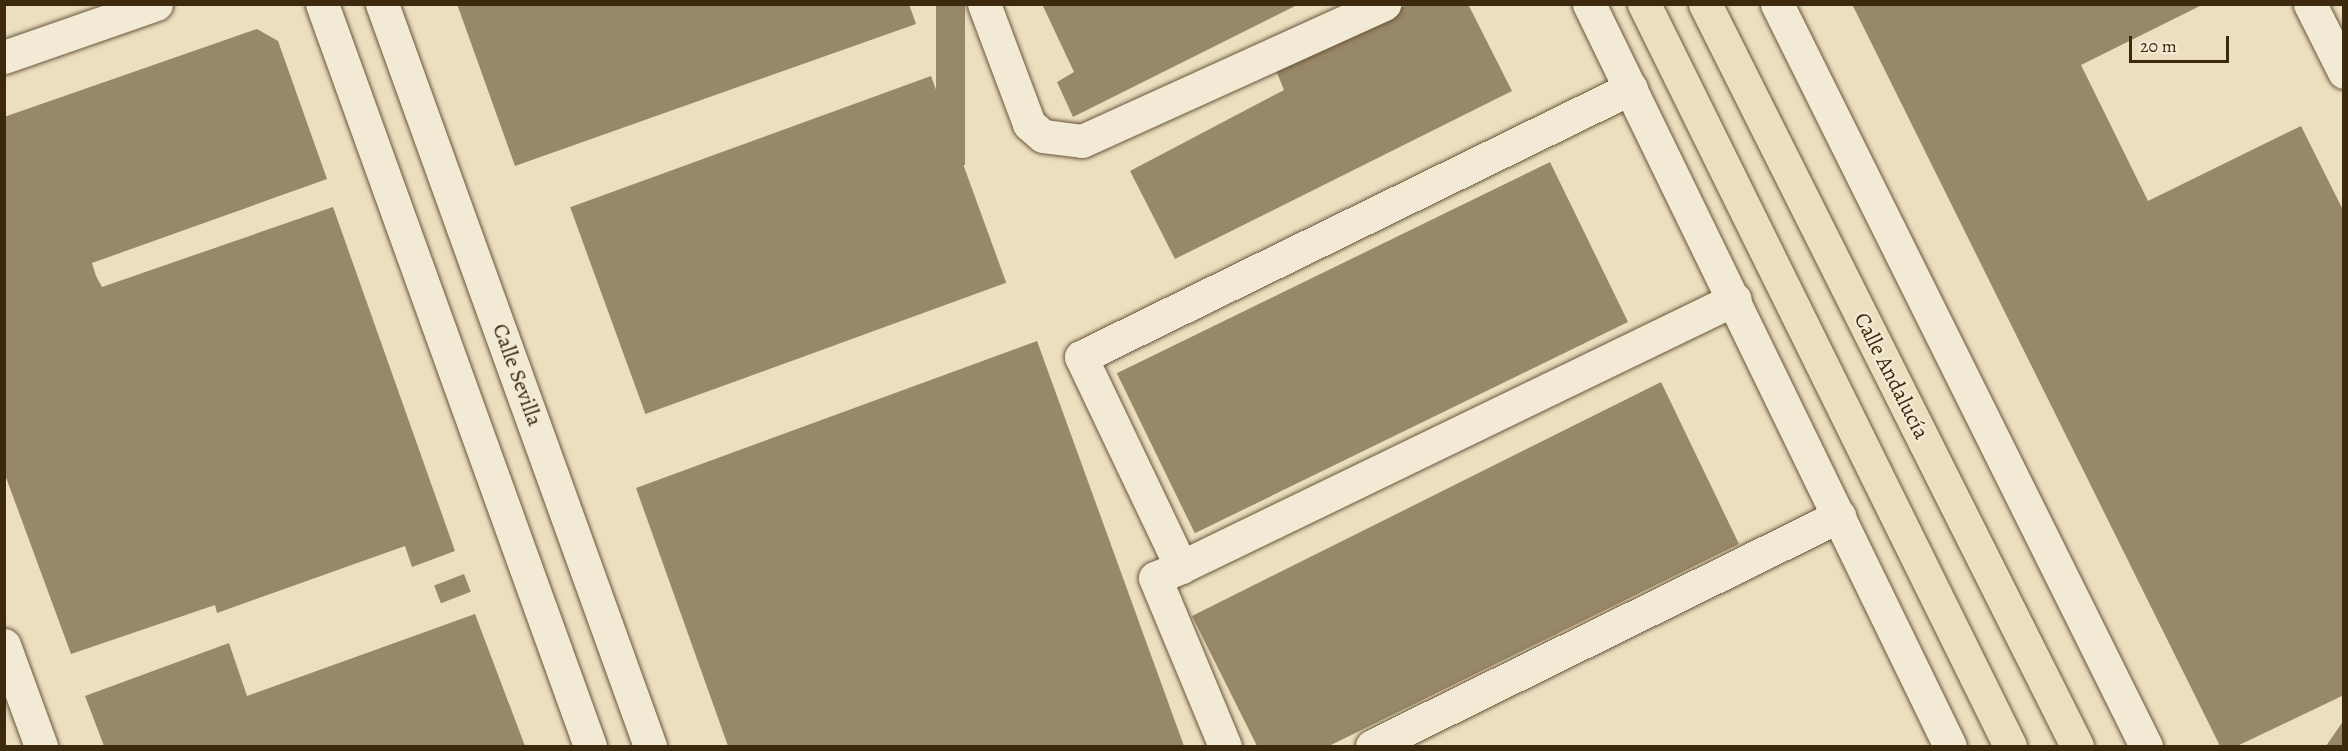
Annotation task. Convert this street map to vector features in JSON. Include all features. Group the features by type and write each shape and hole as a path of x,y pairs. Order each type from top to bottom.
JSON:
{"main road":[{"path":"1644,4 2010,747"},
{"name":"Calle Andalucía","path":"1705,4 2077,747"}],"street":[{"path":"4,57 156,4"},
{"path":"322,4 590,747"},
{"name":"Calle Sevilla","path":"382,4 650,747"},
{"path":"984,4 1029,124 1043,136 1082,141 1384,4"},
{"path":"1589,4 1735,299 1950,747"},
{"path":"1777,4 2146,747"},
{"path":"2310,4 2343,72"},
{"path":"1181,567 1081,357 1631,88"},
{"path":"1225,747 1155,578 1735,299"},
{"path":"1372,747 1839,516"},
{"path":"4,645 41,747"}],"building":[{"path":"457,4 909,4 916,24 515,166"},
{"path":"936,4 965,4 965,165 936,165"},
{"path":"1042,4 1299,4 1073,117 1057,82 1074,72"},
{"path":"1409,4 1468,4 1512,91 1175,259 1130,171 1284,90 1275,68"},
{"path":"1852,4 2204,4 2081,65 2148,201 2301,126 2344,212 2344,695 2237,746 2220,746"},
{"path":"257,29 278,41 327,179 92,263 96,276 102,287 333,207 455,551 412,567 405,546 217,613 215,605 71,654 4,472 4,117"},
{"path":"931,76 1006,283 645,414 570,207"},
{"path":"1550,162 1628,322 1195,533 1117,373"},
{"path":"1037,341 1184,746 728,746 636,488"},
{"path":"1661,382 1739,544 1329,746 1257,746 1192,616"},
{"path":"464,574 471,592 441,603 434,585"},
{"path":"475,614 525,746 104,746 85,696 229,643 247,696"},
{"path":"2344,720 2344,746 2326,746"}]}
